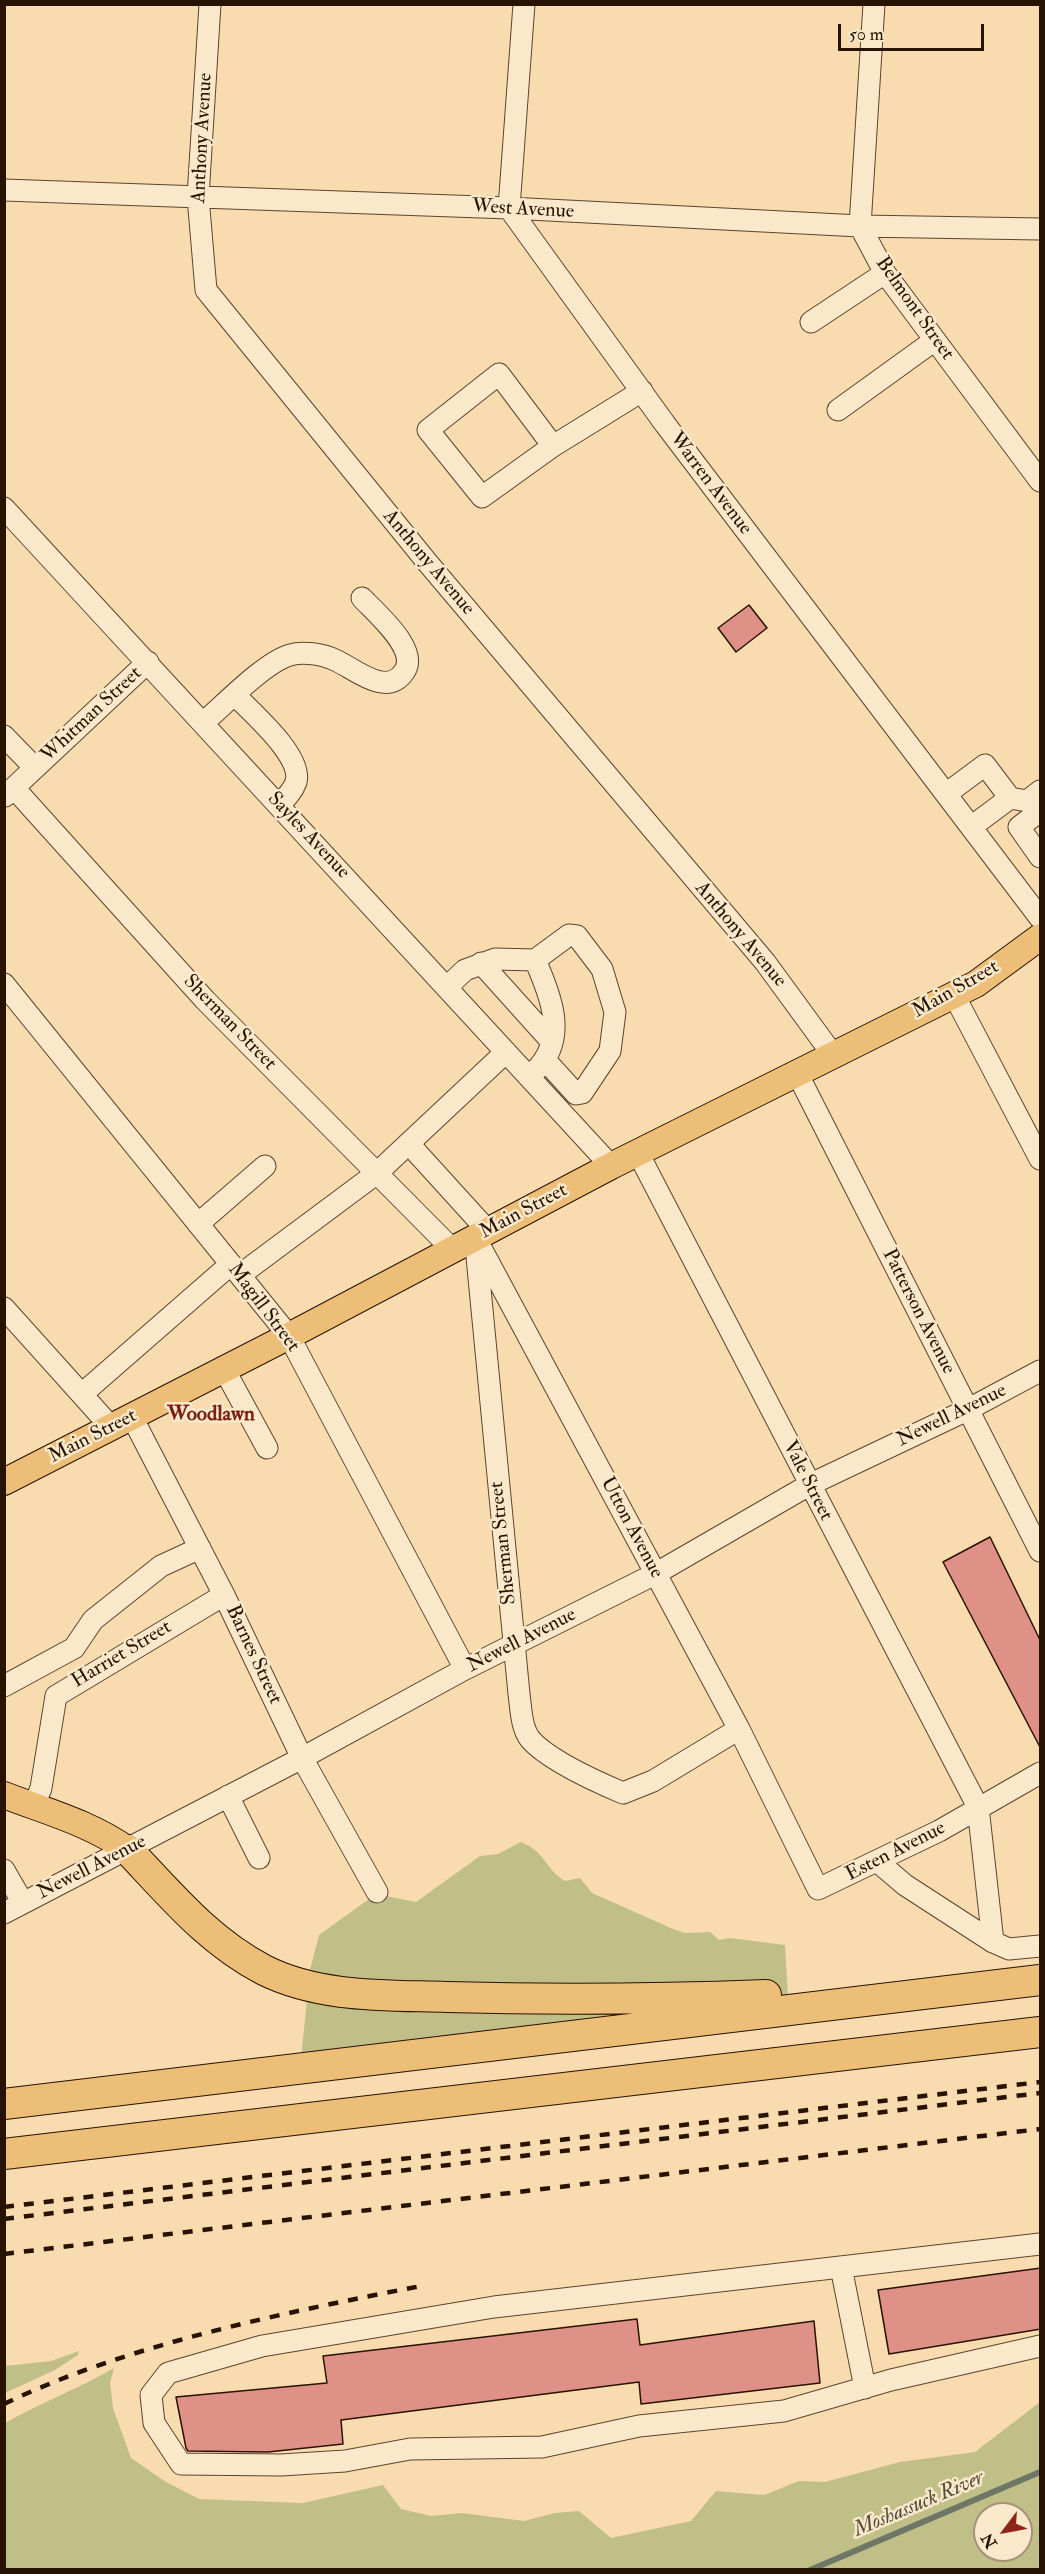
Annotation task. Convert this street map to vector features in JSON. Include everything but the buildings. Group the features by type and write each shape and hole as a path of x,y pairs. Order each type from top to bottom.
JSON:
{"highway":[{"path":"128,1850 189,1916 245,1959 289,1980 351,1993 472,1997 668,1998 973,1989"},
{"path":"4,2104 1041,1980"},
{"path":"4,2154 1041,2032"}],"main road":[{"name":"Main Street","path":"4,1482 289,1336 610,1166 976,984 1041,937"},
{"path":"4,1795 72,1818 105,1834 128,1850"}],"street":[{"name":"Anthony Avenue","path":"210,4 198,197 206,290 635,812 765,962 833,1055"},
{"path":"509,208 524,4"},
{"path":"860,226 874,4"},
{"name":"West Avenue","path":"4,190 509,208 860,226 1041,230"},
{"name":"Warren Avenue","path":"509,208 642,391 1041,918"},
{"name":"Belmont Street","path":"860,226 885,273 1041,480"},
{"path":"811,322 885,273"},
{"path":"837,410 935,340"},
{"path":"553,446 499,374 428,430 482,497 553,446 642,391"},
{"name":"Sayles Avenue","path":"4,508 204,722 610,1166"},
{"path":"204,722 269,666 290,655 307,653 334,659 373,681 391,682 400,677 406,669 408,660 404,644 362,598"},
{"name":"Whitman Street","path":"9,792 148,662"},
{"path":"235,695 291,755 296,780 291,792 279,805"},
{"path":"4,736 35,768"},
{"path":"946,794 985,765 1010,798 1027,801 1041,791"},
{"name":"Sherman Street","path":"9,792 205,1000 452,1249"},
{"path":"971,827 1010,798"},
{"path":"1041,811 1019,827 1041,858"},
{"path":"447,987 465,970 481,963 495,959 535,960 569,935 577,936 602,969 615,1012 610,1051 582,1093 576,1094 549,1051 481,963"},
{"path":"529,1077 549,1051 555,1015 535,960"},
{"name":"Magill Street","path":"4,984 289,1336 465,1669"},
{"path":"954,994 1041,1159"},
{"path":"82,1394 235,1269 377,1173 506,1052"},
{"name":"Patterson Avenue","path":"798,1073 1041,1551"},
{"name":"Utton Avenue","path":"409,1144 482,1234 655,1574 739,1729 784,1819"},
{"name":"Vale Street","path":"638,1153 978,1807"},
{"path":"198,1224 265,1166"},
{"name":"Sherman Street","path":"482,1234 515,1644 524,1726 530,1739 588,1778 623,1793 653,1781 739,1729"},
{"name":"Barnes Street","path":"4,1308 82,1394 122,1422 200,1548 302,1758 377,1892"},
{"path":"224,1369 267,1448"},
{"name":"Newell Avenue","path":"14,1908 302,1758 465,1669 655,1574 809,1485 968,1410 1041,1371"},
{"path":"4,1686 74,1648 93,1620 161,1566 200,1548"},
{"name":"Harriet Street","path":"34,1806 41,1788 56,1696 224,1595"},
{"name":"Esten Avenue","path":"784,1819 818,1889 939,1831 1041,1773"},
{"path":"228,1797 258,1858"},
{"path":"978,1807 993,1942"},
{"path":"878,1862 905,1886 993,1942 1009,1949 1041,1946"},
{"path":"4,1870 14,1908"},
{"path":"1041,2244 494,2307 262,2346 168,2373 151,2395 154,2423 181,2464 280,2465 345,2461 410,2449 542,2447 639,2426 784,2411 865,2388 1041,2346"},
{"path":"841,2267 865,2388"}],"shaded area":[{"path":"521,1842 535,1850 565,1881 580,1878 592,1893 673,1929 685,1933 710,1932 719,1940 730,1938 785,1945 788,1997 300,2067 308,1991 306,1985 319,1935 376,1894 416,1902 480,1856 498,1854"},
{"path":"79,2351 78,2355 55,2370 5,2393 5,2366 51,2361"},
{"path":"114,2368 110,2383 113,2408 131,2458 166,2482 199,2499 303,2503 383,2485 401,2509 431,2516 462,2513 524,2521 555,2513 579,2511 611,2538 691,2521 716,2491 764,2495 799,2481 825,2482 900,2462 975,2452 1040,2402 1040,2569 5,2569 5,2423"}],"waterway":[{"name":"Moshassuck River","path":"810,2570 1040,2472"}],"railway":[{"path":"4,2207 1040,2082"},
{"path":"4,2219 1040,2093"},
{"path":"4,2254 1040,2129"},
{"path":"4,2404 52,2383 155,2347 263,2319 421,2286"}],"district":[{"name":"Woodlawn","path":"211,1415"}]}
